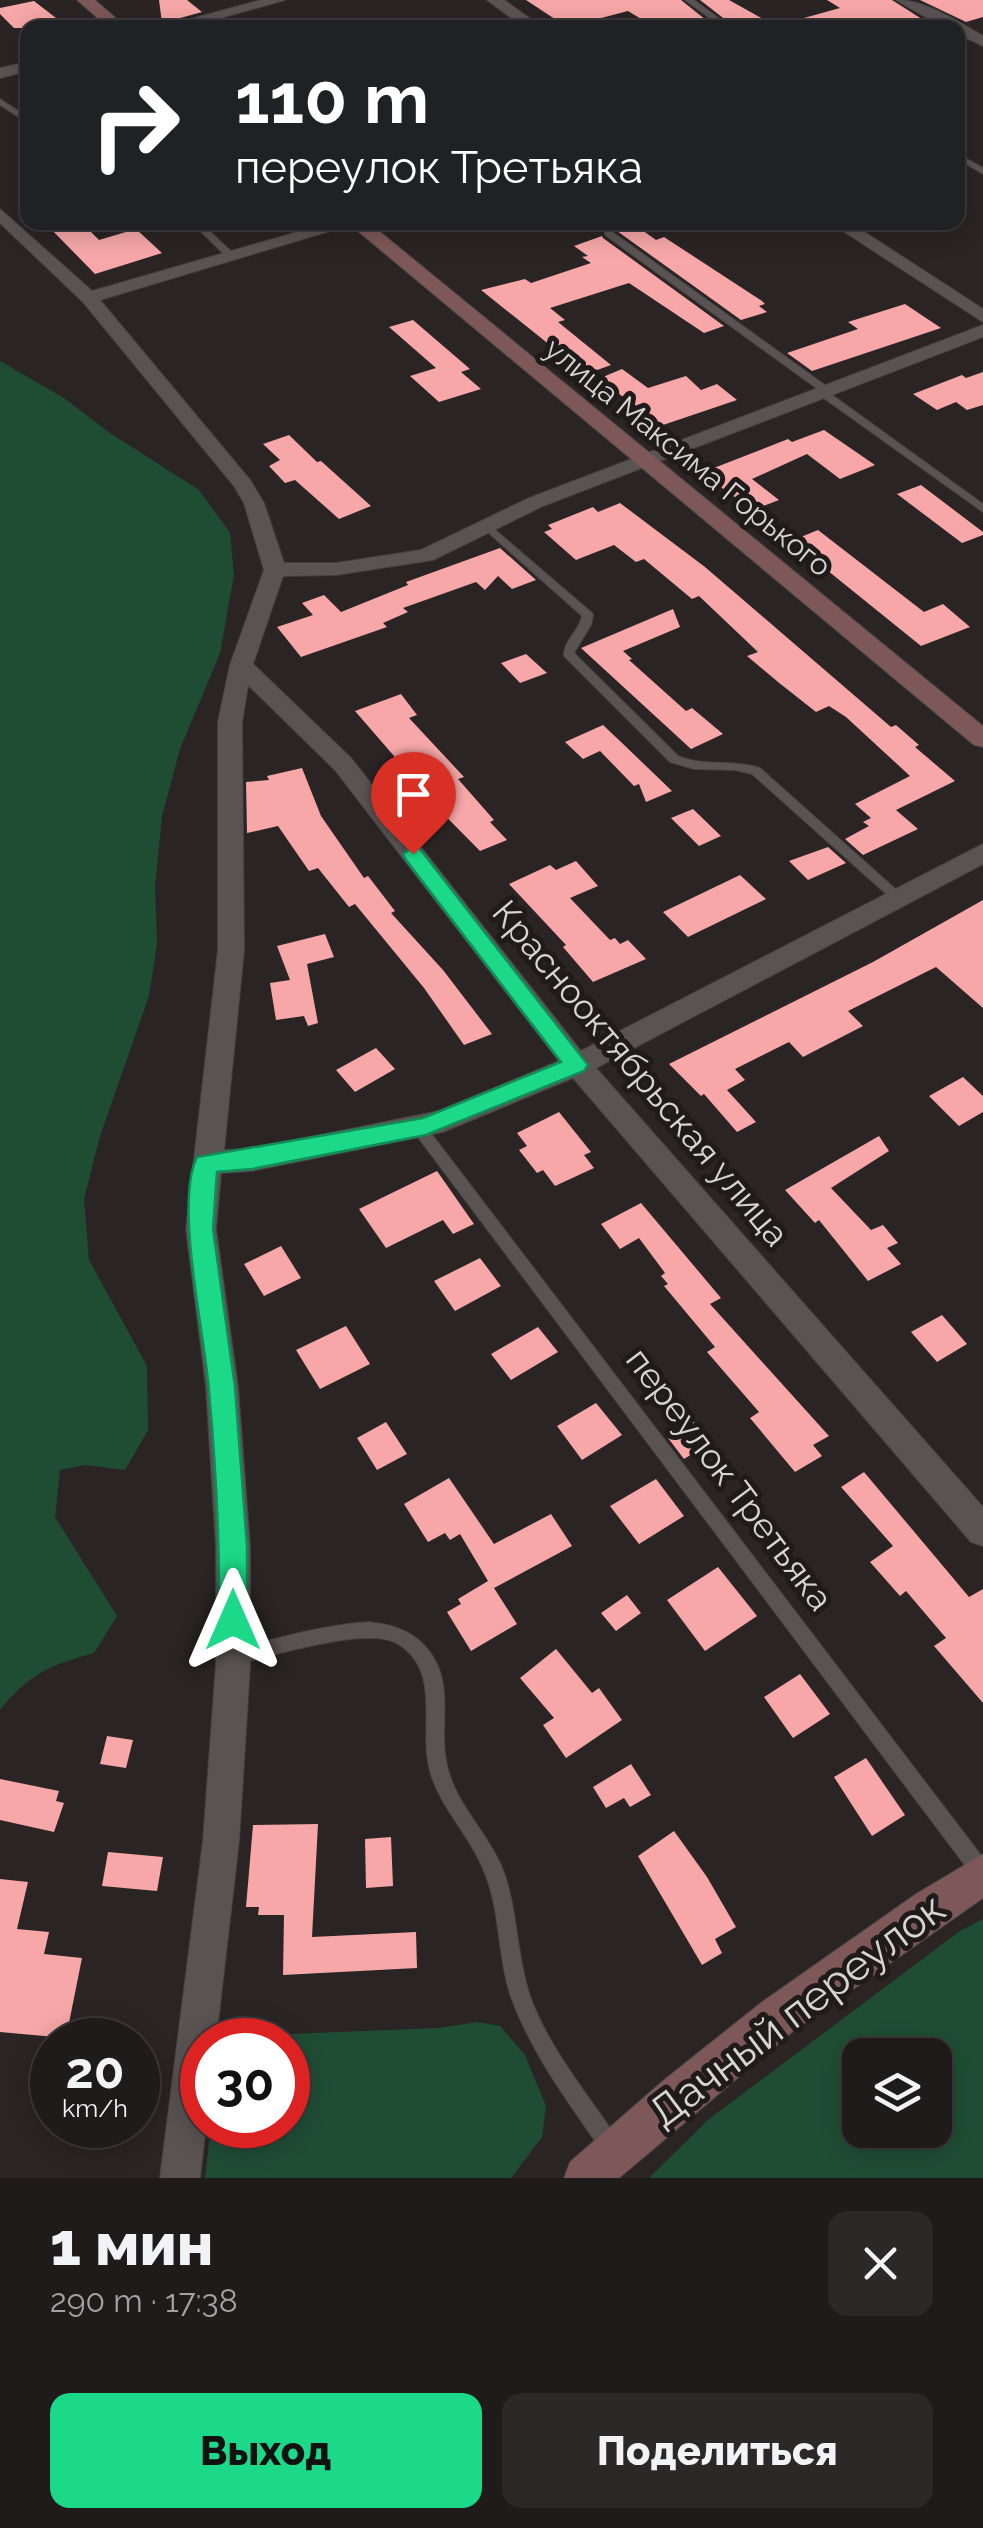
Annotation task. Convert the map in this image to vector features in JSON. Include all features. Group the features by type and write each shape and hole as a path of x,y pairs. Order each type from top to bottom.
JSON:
{"main road":[{"path":"85,0 109,20"},
{"name":"улица Максима Горького","path":"364,230 983,739"},
{"name":"Дачный переулок","path":"600,2165 664,2104 872,1945 983,1874"}],"street":[{"path":"198,20 278,0"},
{"path":"494,0 524,20"},
{"path":"903,0 942,20"},
{"path":"0,214 89,298 243,484 254,503 275,570 241,665 230,722 231,950 201,1229 222,1387 234,1546 233,1658 221,1841 180,2178"},
{"path":"89,298 326,230"},
{"path":"849,230 983,316"},
{"path":"275,570 336,569 418,558 486,525 644,460 983,331"},
{"name":"Краснооктябрьская улица","path":"241,665 343,764 576,1065 983,1531"},
{"path":"206,1164 252,1160 419,1128 576,1065 983,852"}],"lane":[{"path":"689,0 718,20"},
{"path":"204,230 232,257"},
{"path":"608,233 983,508"},
{"path":"486,525 588,615 568,654 674,759 691,766 740,764 756,771 897,897"},
{"name":"переулок Третьяка","path":"419,1128 983,1874"},
{"path":"233,1658 371,1629 404,1638 422,1657 438,1689 433,1740 438,1769 493,1866 521,1998 600,2165"}],"green space":[{"path":"0,361 64,398 110,433 199,490 230,533 234,575 220,653 180,749 162,816 155,887 157,944 149,996 100,1136 84,1199 89,1260 147,1366 148,1430 125,1470 85,1465 60,1470 55,1517 117,1616 94,1653 41,1672 0,1710"},
{"path":"983,1919 983,2178 649,2178 709,2119 960,1931"},
{"path":"478,2022 500,2026 525,2055 546,2106 542,2137 511,2178 205,2178 208,2148 310,2148 310,2033 438,2028"}],"building":[{"path":"159,0 187,0 202,12 173,20 162,20"},
{"path":"526,0 681,0 706,20 643,20 628,11 594,20 556,20"},
{"path":"700,0 729,0 765,20 726,20"},
{"path":"827,0 892,0 923,20 797,20 840,8"},
{"path":"920,0 983,0 983,17 962,20"},
{"path":"34,1 59,20 20,20 20,28 14,28 0,14 0,8"},
{"path":"52,230 89,230 99,240 137,230 162,253 95,274"},
{"path":"642,230 656,240 664,237 762,301 765,304 759,306 767,312 741,320 617,231"},
{"path":"602,236 724,326 704,333 629,283 550,308 565,320 558,322 611,365 586,374 481,290 525,279 531,283 591,263 574,246"},
{"path":"905,304 941,328 812,371 787,353 858,329 848,322"},
{"path":"413,320 470,369 461,372 481,389 439,402 410,376 436,368 389,327"},
{"path":"622,369 648,388 686,376 701,390 717,384 737,400 663,425 598,379"},
{"path":"983,372 983,405 967,410 956,402 937,410 913,394 962,375 966,378"},
{"path":"824,430 875,465 840,479 807,454 752,479 779,500 753,510 701,473 788,439 792,442"},
{"path":"289,435 371,506 339,519 295,480 285,483 269,466 280,460 263,444"},
{"path":"921,485 983,535 962,543 897,494"},
{"path":"620,503 705,567 891,727 896,725 955,781 896,810 918,829 863,855 845,839 869,826 863,822 871,818 855,804 910,776 846,717 829,706 816,712 778,682 747,656 758,652 699,596 692,599 644,559 636,562 614,545 576,560 544,532 552,529 548,525 593,507 598,512"},
{"path":"818,530 924,612 943,604 970,627 921,646 791,541"},
{"path":"500,548 536,580 512,589 498,576 485,590 476,582 403,608 408,612 383,623 387,627 301,657 277,627 313,615 302,603 324,595 341,612 408,585 406,582"},
{"path":"673,609 680,627 623,651 686,711 692,708 723,734 691,749 581,648"},
{"path":"526,654 547,673 520,683 501,663"},
{"path":"401,694 417,715 409,718 464,777 458,779 507,840 480,851 395,765 400,763 355,711"},
{"path":"603,725 672,791 646,802 639,784 634,786 600,751 583,759 565,742"},
{"path":"302,768 321,816 364,878 368,876 395,911 391,913 443,970 492,1034 464,1045 424,988 355,904 349,907 318,868 309,871 278,826 247,833 246,782 269,780 267,776"},
{"path":"693,809 721,836 699,846 671,818"},
{"path":"828,847 846,863 808,880 789,861"},
{"path":"576,861 598,886 570,898 610,940 615,938 620,944 628,940 646,959 593,982 563,947 566,945 509,884 550,865 556,870"},
{"path":"740,875 766,899 688,937 663,912"},
{"path":"983,900 983,1008 936,967 848,1011 863,1026 803,1057 789,1042 735,1069 745,1080 727,1090 756,1122 737,1132 704,1094 701,1096 669,1064 873,962"},
{"path":"325,934 334,957 307,964 318,1023 308,1026 304,1016 276,1020 270,983 290,980 277,946"},
{"path":"376,1048 395,1069 355,1092 336,1070"},
{"path":"963,1077 983,1096 983,1112 959,1126 929,1096"},
{"path":"559,1112 591,1152 584,1155 594,1168 555,1186 543,1170 537,1173 519,1150 527,1146 517,1133"},
{"path":"879,1136 889,1151 831,1188 871,1230 883,1225 898,1243 887,1248 901,1264 868,1281 819,1220 815,1223 785,1190"},
{"path":"437,1171 474,1224 453,1234 443,1220 386,1248 359,1209"},
{"path":"641,1203 721,1298 710,1304 829,1436 813,1445 822,1456 795,1472 750,1418 759,1412 707,1352 715,1347 664,1286 668,1284 661,1276 665,1273 639,1238 620,1249 601,1224"},
{"path":"281,1246 301,1278 264,1296 244,1264"},
{"path":"480,1258 501,1286 455,1311 434,1281"},
{"path":"942,1315 967,1344 937,1362 911,1332"},
{"path":"346,1326 370,1364 320,1389 296,1350"},
{"path":"538,1327 558,1352 511,1380 491,1354"},
{"path":"596,1403 622,1435 582,1460 557,1426"},
{"path":"386,1422 407,1454 377,1470 357,1438"},
{"path":"694,1422 710,1443 684,1459 668,1438"},
{"path":"864,1472 969,1597 983,1589 983,1703 934,1646 946,1638 906,1591 900,1596 870,1562 893,1546 841,1487"},
{"path":"449,1478 494,1544 551,1514 572,1546 494,1588 517,1624 471,1651 447,1612 461,1604 458,1599 488,1581 460,1534 450,1540 445,1533 428,1542 404,1504"},
{"path":"656,1479 684,1516 639,1544 610,1506"},
{"path":"718,1567 757,1616 705,1651 667,1600"},
{"path":"627,1595 641,1613 616,1631 601,1613"},
{"path":"556,1649 592,1693 599,1688 622,1720 566,1758 543,1725 554,1718 520,1678"},
{"path":"800,1674 830,1714 793,1738 764,1697"},
{"path":"107,1736 133,1740 126,1768 100,1764"},
{"path":"866,1758 905,1815 872,1836 834,1777"},
{"path":"631,1764 651,1795 630,1807 624,1798 606,1808 593,1787"},
{"path":"0,1779 59,1791 56,1801 64,1803 54,1832 0,1820"},
{"path":"318,1824 312,1937 416,1932 417,1968 283,1975 284,1915 258,1915 259,1907 246,1907 253,1825"},
{"path":"674,1831 736,1927 715,1939 722,1953 702,1965 638,1856"},
{"path":"391,1837 393,1886 366,1888 365,1839"},
{"path":"108,1852 163,1857 157,1891 102,1886"},
{"path":"0,1879 28,1882 17,1929 49,1932 44,1954 82,1958 70,2018 30,2018 30,2035 0,2032"}],"route":[{"path":"233,1620 234,1546 222,1387 201,1229 206,1164 252,1160 426,1126 576,1065 413,854"}]}
